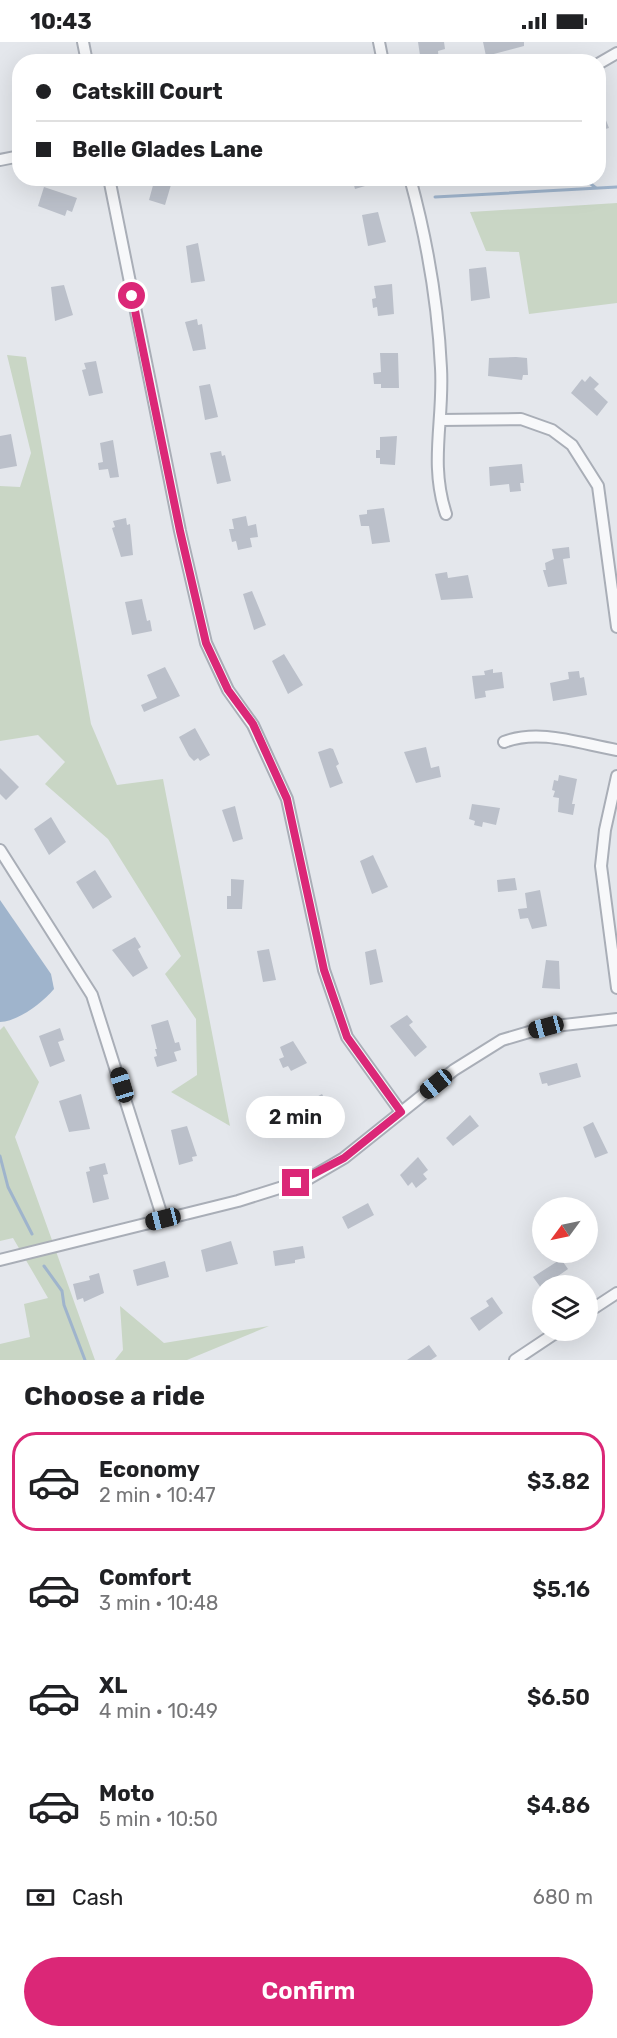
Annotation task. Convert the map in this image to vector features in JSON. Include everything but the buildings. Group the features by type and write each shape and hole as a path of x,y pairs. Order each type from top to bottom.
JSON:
{"street":[{"path":"111,186 180,531 206,643 228,690 253,724 287,799 324,970 347,1037 401,1112"},
{"path":"412,186 425,239 439,345 440,420 435,462 440,495 446,514"},
{"path":"440,420 522,419 552,430 572,445 598,486 617,627"},
{"path":"504,742 519,736 536,735 617,750"},
{"path":"617,776 604,830 601,866 617,988"},
{"path":"0,850 92,995 163,1219"},
{"path":"0,1260 284,1188 308,1179 344,1158 454,1070 501,1040 546,1027 617,1019"},
{"path":"598,1305 617,1293"},
{"path":"515,1360 544,1341"}],"green space":[{"path":"617,203 617,303 529,314 519,252 486,251 470,212"},
{"path":"7,355 26,357 91,724 117,785 163,779 230,1126 171,1092 197,1075 196,1019 165,974 181,956 108,839 45,784 65,762 38,735 0,741 0,486 20,487 31,453"},
{"path":"4,1026 39,1082 15,1137 95,1360 0,1360 0,1344 30,1337 24,1304 48,1298 13,1238 0,1241 0,1030"},
{"path":"120,1306 164,1343 269,1326 187,1360 115,1360 123,1350"}],"water":[{"path":"0,900 51,974 54,989 30,1010 15,1018 0,1022"}],"waterway":[{"path":"435,197 617,187"},
{"path":"0,1156 8,1187 32,1234"},
{"path":"44,1266 62,1291 64,1305 85,1360"}],"route":[{"path":"132,296 180,531 206,643 228,690 253,724 287,799 334,1006 355,1050 401,1112 344,1158 308,1179 296,1183"}]}
